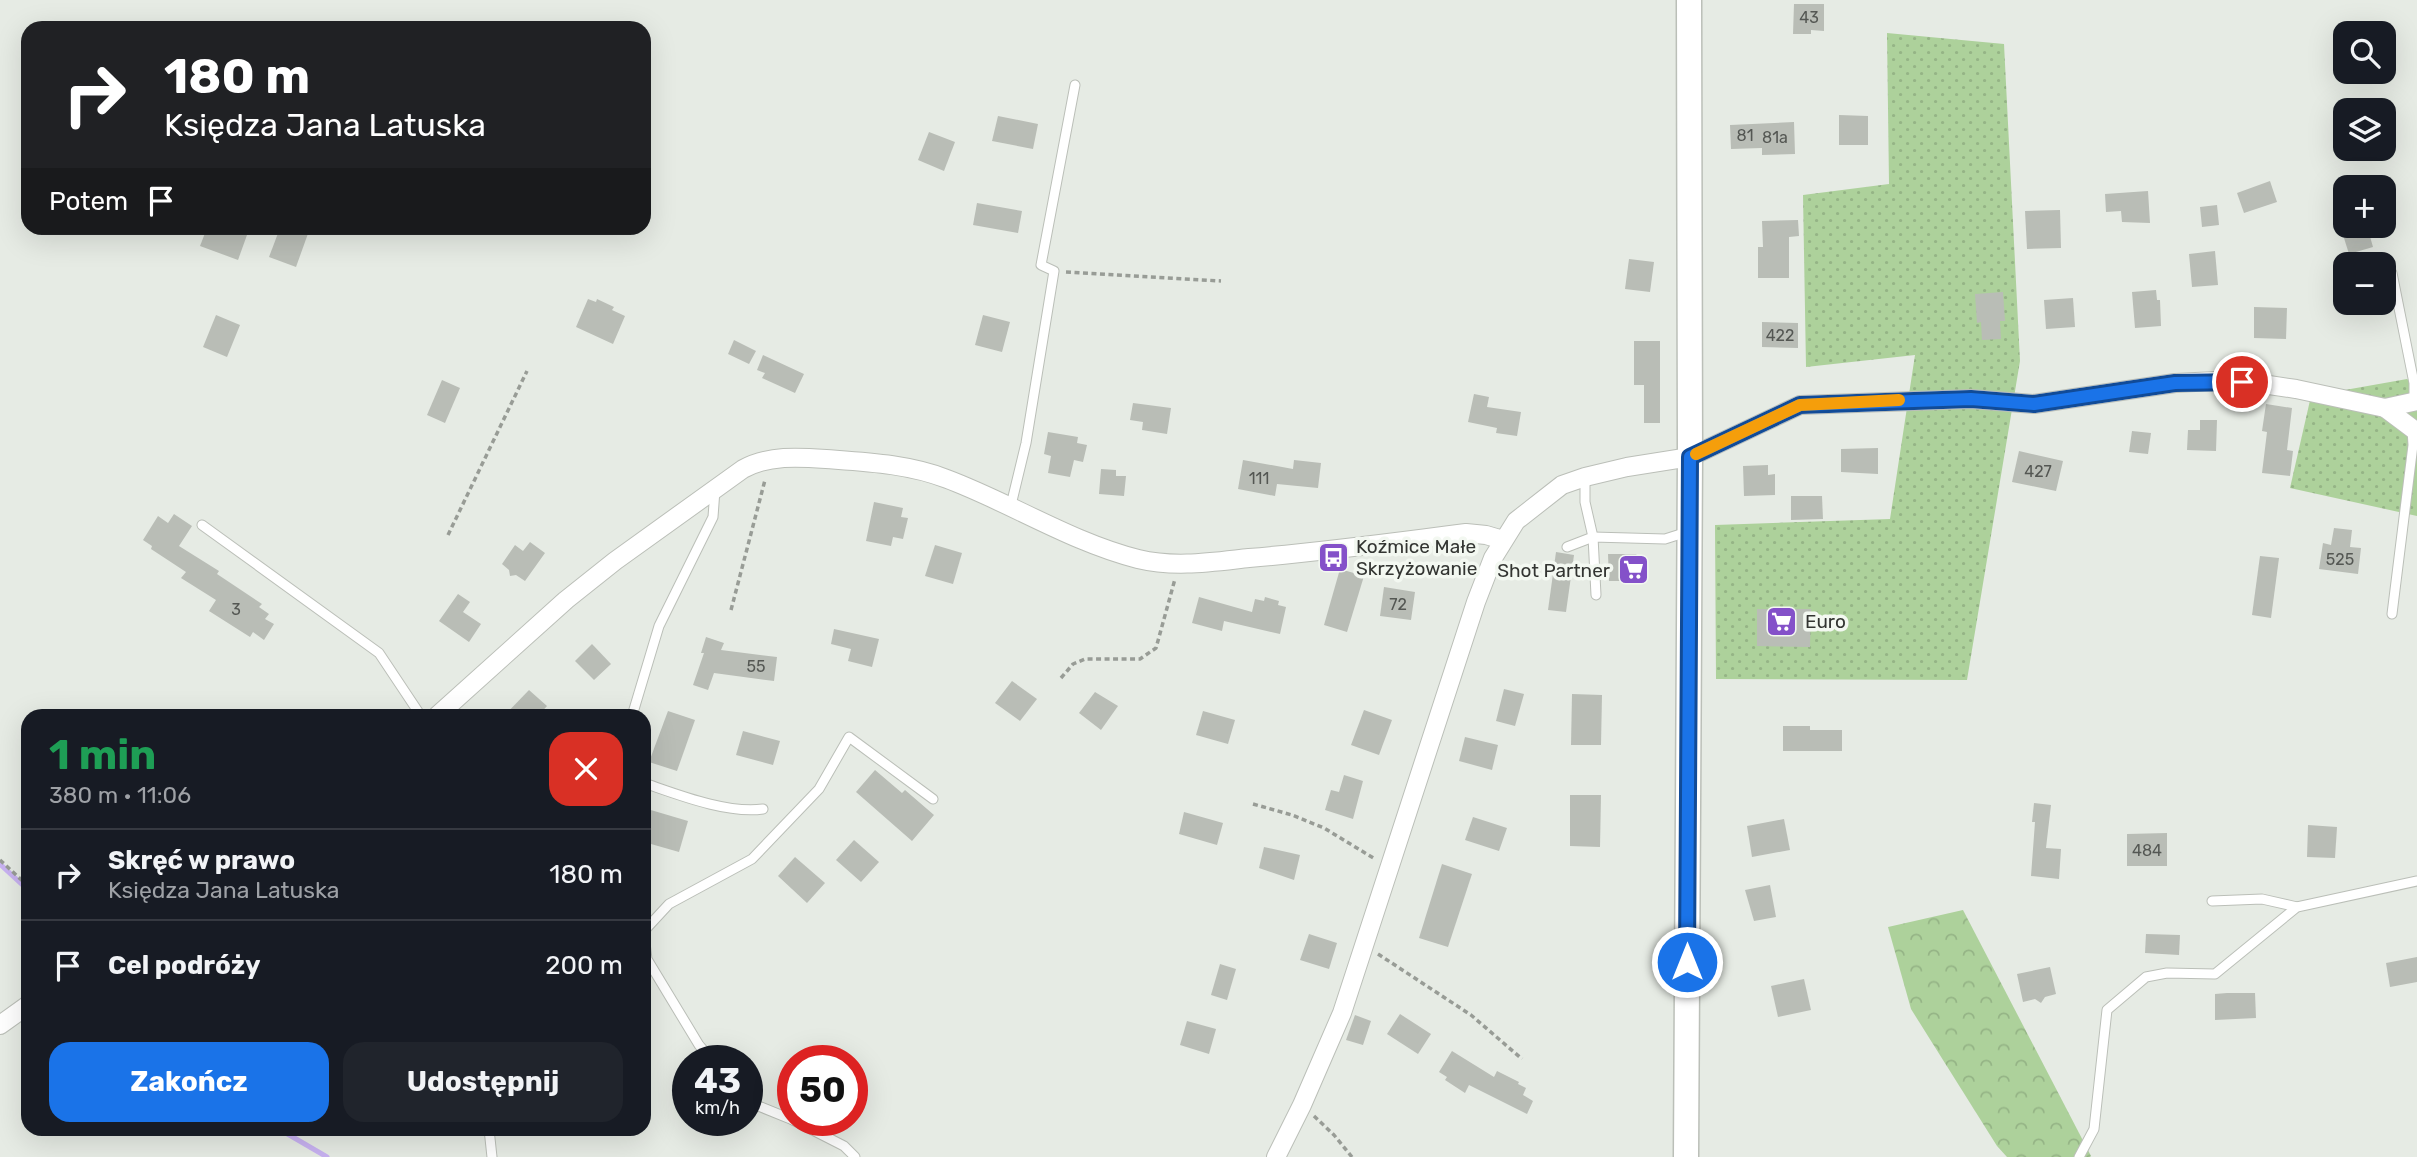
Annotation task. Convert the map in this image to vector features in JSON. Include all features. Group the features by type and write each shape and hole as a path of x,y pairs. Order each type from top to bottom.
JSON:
{"main road":[{"path":"1686,1157 1690,457 1689,0"}],"street":[{"path":"1276,1157 1342,1013 1476,602 1493,558 1516,520 1562,485 1585,477 1690,457 1800,405 1971,399 2034,404 2175,383 2236,380 2296,389 2385,408 2416,401"},
{"path":"2385,408 2414,431"},
{"path":"445,709 566,600 649,535 743,469 765,460 818,459 911,469 944,478 1011,505 1114,551 1139,559 1179,564 1466,533 1486,534 1503,540"},
{"path":"0,1025 21,1010"}],"lane":[{"path":"1011,505 1026,443 1054,271 1041,265 1075,85"},
{"path":"2396,293 2416,401"},
{"path":"2392,614 2414,431"},
{"path":"1585,477 1585,502 1593,537 1596,595"},
{"path":"634,709 659,626 713,517 715,488"},
{"path":"202,524 379,653 416,709"},
{"path":"1567,547 1593,537 1665,539 1689,532"},
{"path":"651,925 669,904 752,859 819,789 849,737 933,799"},
{"path":"651,785 746,811 763,809"},
{"path":"2212,901 2262,899 2297,907 2417,881"},
{"path":"2079,1157 2094,1129 2107,1010 2146,977 2167,973 2215,974 2297,907"},
{"path":"651,966 699,1045"},
{"path":"490,1136 492,1157"},
{"path":"824,1136 844,1146 855,1157"}],"path":[{"path":"1054,271 1221,281"},
{"path":"448,535 527,371"},
{"path":"731,610 765,482 765,460"},
{"path":"1061,678 1073,664 1085,659 1140,659 1156,648 1179,564"},
{"path":"1253,804 1293,815 1324,828 1389,867"},
{"path":"0,860 21,880"},
{"path":"1364,946 1471,1015 1522,1059"},
{"path":"1302,1105 1334,1135 1352,1157"}],"green space":[{"path":"1887,33 2004,44 2020,361 1967,680 1716,679 1715,525 1890,519 1915,355 1806,367 1803,195 1889,184"},
{"path":"2407,379 2417,386 2417,516 2290,488 2311,396"},
{"path":"1963,910 2090,1157 2007,1157 1997,1146 1911,1009 1888,927"}],"building":[{"path":"1794,4 1824,4 1824,31 1811,30 1811,34 1793,34"},
{"path":"1839,115 1868,116 1868,145 1839,145"},
{"path":"998,116 1038,124 1033,149 992,141"},
{"path":"1794,122 1795,154 1762,155 1762,148 1731,149 1730,125"},
{"path":"929,132 955,142 944,171 918,160"},
{"path":"2270,181 2277,202 2244,213 2237,193"},
{"path":"2148,191 2150,223 2122,222 2121,211 2106,212 2105,194"},
{"path":"977,203 1022,211 1018,233 973,225"},
{"path":"2217,205 2219,225 2202,227 2200,207"},
{"path":"2060,210 2061,248 2027,249 2025,211"},
{"path":"1798,220 1799,236 1789,237 1789,278 1758,278 1758,247 1763,247 1762,221"},
{"path":"204,235 247,235 238,260 200,246"},
{"path":"277,235 307,235 296,267 269,257"},
{"path":"2344,238 2370,238 2373,247 2348,252"},
{"path":"2215,251 2218,285 2192,287 2189,254"},
{"path":"1629,259 1654,262 1650,292 1625,289"},
{"path":"2156,290 2157,300 2160,300 2161,326 2135,328 2132,292"},
{"path":"2003,292 2005,321 2000,321 2001,339 1982,340 1981,322 1977,323 1975,294"},
{"path":"2073,298 2075,327 2046,329 2044,300"},
{"path":"588,299 596,302 597,299 625,316 613,344 576,327"},
{"path":"2254,307 2287,308 2286,339 2254,338"},
{"path":"216,315 240,325 227,357 203,347"},
{"path":"983,315 1010,322 1002,352 975,345"},
{"path":"1762,322 1798,323 1798,348 1762,347"},
{"path":"734,340 756,351 749,364 728,354"},
{"path":"1634,341 1660,341 1660,423 1644,423 1644,385 1634,385"},
{"path":"763,355 804,374 795,393 762,378 765,373 757,370"},
{"path":"442,380 460,388 445,423 427,415"},
{"path":"1474,394 1489,397 1487,407 1521,412 1517,436 1496,433 1497,428 1468,422"},
{"path":"1133,403 1171,408 1167,434 1142,430 1143,422 1130,420"},
{"path":"2266,404 2292,408 2287,450 2293,451 2290,476 2262,473 2267,432 2262,431"},
{"path":"2200,420 2217,420 2216,451 2187,450 2188,430 2200,430"},
{"path":"2132,431 2151,433 2148,454 2129,452"},
{"path":"1048,432 1078,437 1077,443 1087,445 1083,462 1074,460 1070,477 1048,473 1051,456 1044,454"},
{"path":"1878,448 1878,474 1841,472 1841,449"},
{"path":"2019,451 2063,461 2056,491 2012,482"},
{"path":"1243,460 1293,469 1294,460 1321,463 1318,488 1277,484 1275,496 1238,489"},
{"path":"1768,465 1768,475 1775,474 1775,495 1744,496 1743,466"},
{"path":"1101,469 1116,470 1116,476 1126,476 1124,496 1099,494"},
{"path":"1791,496 1822,496 1823,519 1791,520"},
{"path":"874,502 903,508 901,517 908,518 903,539 893,537 891,546 866,541"},
{"path":"174,514 192,526 179,546 219,571 217,574 262,604 259,607 269,614 265,619 274,624 264,640 253,632 250,637 209,611 216,600 181,578 186,572 151,549 152,546 143,540 158,516 168,523"},
{"path":"2334,528 2352,530 2350,547 2361,548 2358,574 2319,569 2323,543 2331,545"},
{"path":"530,542 545,553 525,581 516,575 510,576 509,570 502,564 515,545 523,551"},
{"path":"935,545 962,553 953,584 925,576"},
{"path":"1556,552 1574,555 1566,612 1548,610"},
{"path":"1608,554 1636,554 1642,561 1642,581 1609,581"},
{"path":"2260,556 2279,558 2271,618 2252,615"},
{"path":"1340,569 1364,576 1347,632 1324,625"},
{"path":"1384,587 1415,592 1411,620 1380,616"},
{"path":"458,594 470,602 463,612 481,624 469,642 439,621"},
{"path":"1199,597 1252,612 1255,599 1264,601 1265,597 1279,601 1278,605 1286,607 1280,634 1224,621 1222,631 1192,623"},
{"path":"1757,609 1811,609 1810,647 1757,646"},
{"path":"834,629 879,639 872,667 848,661 851,649 831,644"},
{"path":"706,637 724,643 721,650 777,657 774,681 714,673 708,690 693,685 704,653 701,653"},
{"path":"592,644 611,664 594,680 575,661"},
{"path":"1012,681 1037,699 1020,721 995,703"},
{"path":"1504,689 1524,694 1515,726 1496,721"},
{"path":"529,690 547,706 544,709 511,709"},
{"path":"1095,692 1118,706 1101,730 1079,713"},
{"path":"1572,694 1602,695 1601,745 1571,745"},
{"path":"1364,710 1392,720 1379,755 1351,745"},
{"path":"668,711 695,720 677,771 651,763"},
{"path":"1203,711 1235,720 1228,744 1196,735"},
{"path":"1783,726 1810,726 1810,730 1842,730 1842,751 1783,751"},
{"path":"743,731 780,741 773,765 736,755"},
{"path":"1465,737 1498,745 1492,770 1459,761"},
{"path":"875,770 902,793 905,790 934,815 912,841 856,792"},
{"path":"1344,775 1363,781 1353,819 1325,810 1331,790 1339,792"},
{"path":"1570,795 1601,795 1600,847 1570,846"},
{"path":"2034,803 2051,805 2046,848 2061,849 2059,879 2031,876"},
{"path":"651,810 688,821 679,852 651,844"},
{"path":"1184,812 1223,823 1217,845 1179,834"},
{"path":"1473,817 1507,828 1499,851 1465,840"},
{"path":"1784,819 1790,850 1752,857 1747,826"},
{"path":"2308,825 2337,827 2335,858 2307,857"},
{"path":"2167,833 2167,866 2127,866 2127,834"},
{"path":"854,840 879,862 861,882 836,860"},
{"path":"1264,847 1300,855 1294,880 1259,868"},
{"path":"795,857 825,883 807,903 778,876"},
{"path":"1442,864 1472,874 1448,947 1419,938"},
{"path":"1770,885 1776,917 1754,921 1745,890"},
{"path":"1309,934 1337,943 1329,969 1300,960"},
{"path":"2146,934 2180,935 2179,955 2145,953"},
{"path":"2417,957 2417,982 2390,987 2386,963"},
{"path":"1220,964 1236,969 1227,1000 1211,995"},
{"path":"2050,967 2056,994 2045,997 2041,1003 2035,999 2023,1002 2017,974"},
{"path":"1804,979 1811,1010 1778,1017 1771,986"},
{"path":"2255,993 2256,1018 2215,1020 2215,994"},
{"path":"1400,1014 1431,1034 1418,1054 1387,1034"},
{"path":"1355,1015 1371,1021 1363,1045 1346,1040"},
{"path":"1187,1021 1216,1029 1209,1054 1180,1045"},
{"path":"1452,1051 1494,1077 1497,1071 1519,1082 1518,1084 1526,1088 1523,1095 1533,1101 1527,1114 1469,1085 1465,1093 1445,1080 1447,1077 1439,1072"}],"waterway":[{"path":"0,864 21,884"},
{"path":"291,1136 327,1157"}],"slow traffic":[{"path":"1696,454 1800,405 1899,400"}],"place":[{"name":"Koźmice Małe Skrzyżowanie","path":"1333,557"},
{"name":"Shot Partner","path":"1633,570"},
{"name":"Euro","path":"1782,621"}],"route":[{"path":"1687,962 1690,457 1800,405 1881,400 1971,399 2034,404 2175,383 2242,382"}]}
